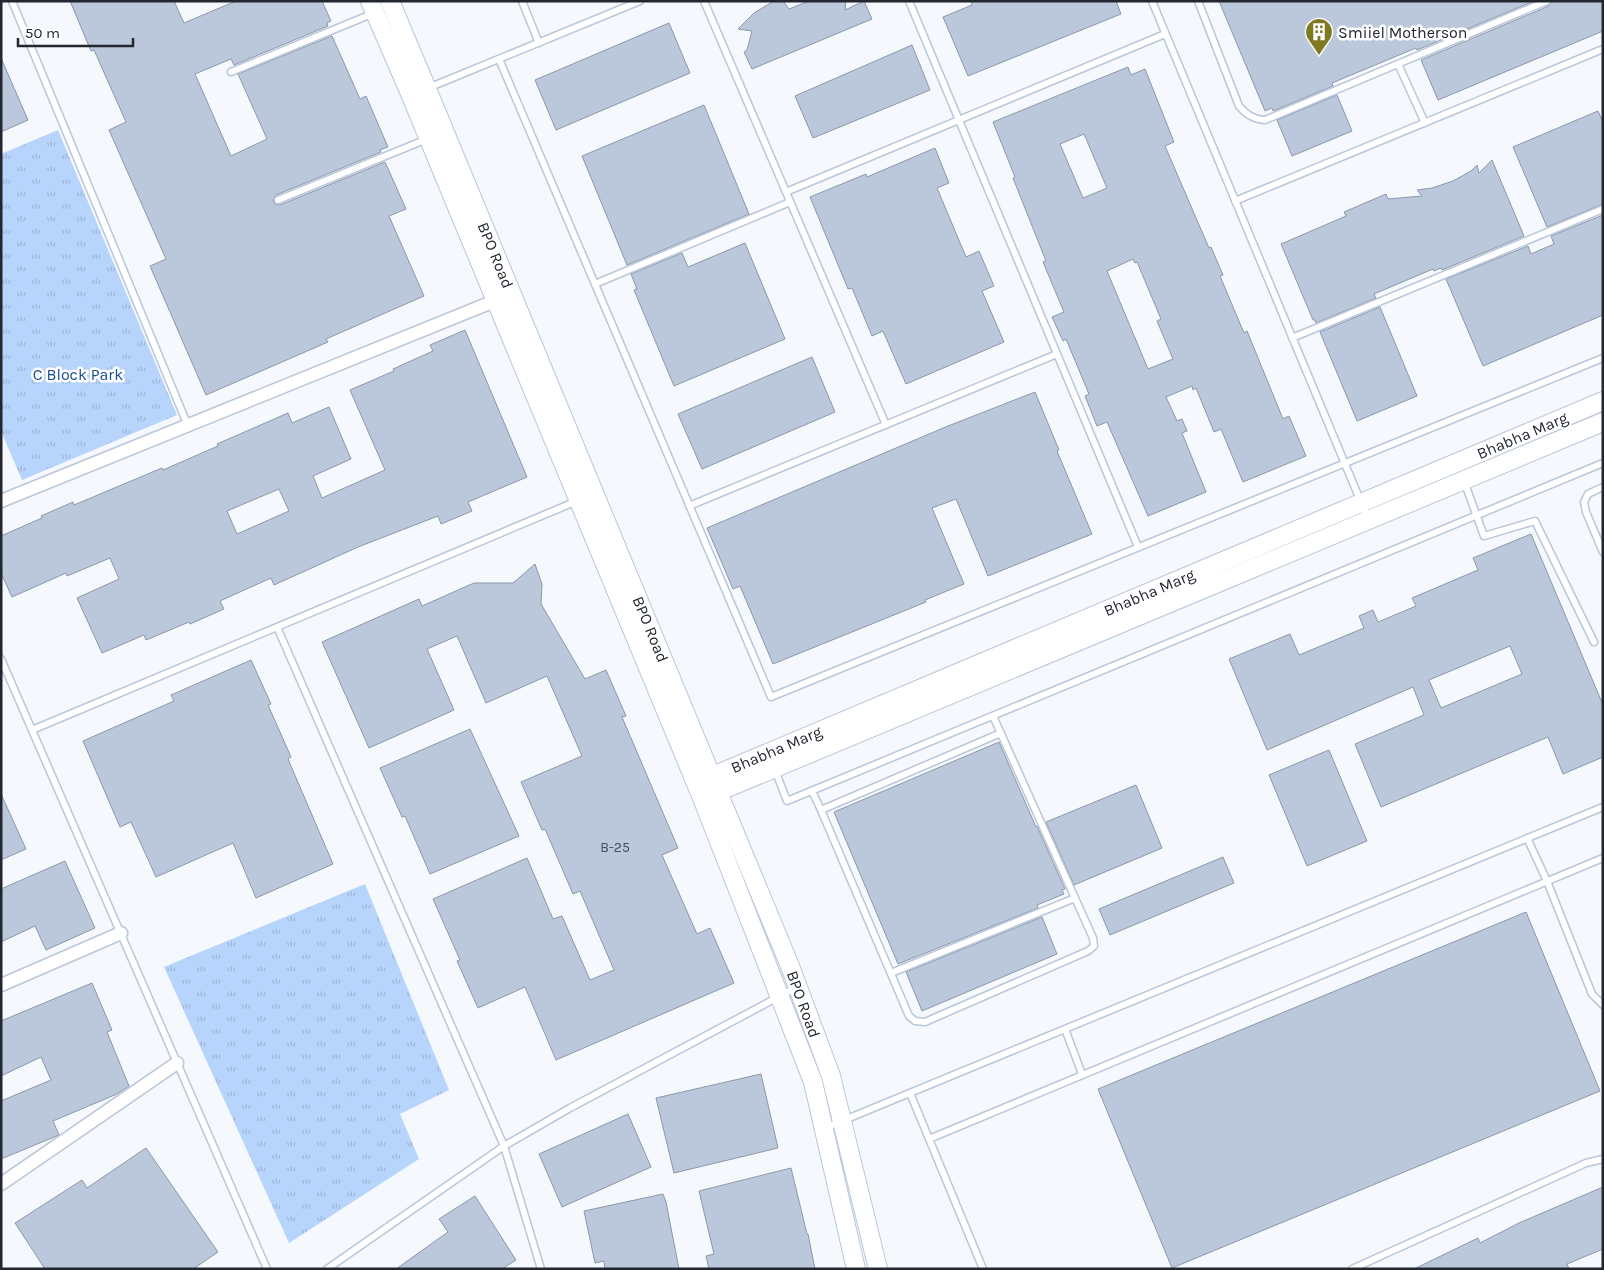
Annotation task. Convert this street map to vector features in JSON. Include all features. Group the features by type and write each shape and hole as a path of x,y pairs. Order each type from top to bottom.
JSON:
{"street":[{"name":"BPO Road","path":"390,1 595,494 707,787 779,998 814,1082 856,1269"},
{"name":"BPO Road","path":"372,7 411,96 578,501 798,987 831,1076 878,1269"},
{"path":"1,501 512,293"},
{"name":"Bhabha Marg","path":"707,787 1361,503 1603,401"},
{"name":"Bhabha Marg","path":"707,787 774,768 1603,422"},
{"path":"1,985 121,933"},
{"path":"1,1184 177,1063"}],"lane":[{"path":"12,1 188,426"},
{"path":"522,1 539,43"},
{"path":"411,96 640,1"},
{"path":"704,1 886,425"},
{"path":"909,1 1138,547"},
{"path":"1152,1 1368,520"},
{"path":"1198,1 1240,106 1254,119 1265,120 1547,1"},
{"path":"231,72 372,7"},
{"path":"786,192 1165,34"},
{"path":"1234,201 1603,49"},
{"path":"499,59 771,697 1603,358"},
{"path":"1398,64 1425,123"},
{"path":"278,200 428,138"},
{"path":"595,284 790,202"},
{"path":"1292,338 1603,209"},
{"path":"689,506 1057,354"},
{"path":"774,768 787,801 1603,463"},
{"path":"1464,480 1484,536 1535,521 1594,642"},
{"path":"1603,487 1588,494 1584,502 1586,512 1603,552"},
{"path":"32,730 595,494"},
{"path":"277,627 504,1146 540,1269"},
{"path":"1,659 267,1269"},
{"path":"812,791 909,1016 915,1021 925,1022 1088,951 1094,946 1093,938 994,716"},
{"path":"821,810 1001,733"},
{"path":"824,1129 1603,807"},
{"path":"1527,838 1547,881 1592,994 1603,1005"},
{"path":"929,1139 1603,858"},
{"path":"891,973 1075,898"},
{"path":"327,1269 504,1146 570,1108 798,987"},
{"path":"1065,1029 1082,1074"},
{"path":"910,1093 983,1269"},
{"path":"1352,1269 1586,1163 1603,1159"}],"green space":[{"name":"C Block Park","path":"58,130 177,415 22,480 1,431 1,154"},
{"path":"365,884 449,1090 400,1114 419,1159 289,1243 164,967"}],"building":[{"path":"70,1 174,1 184,23 236,1 322,1 331,21 327,23 328,26 234,65 231,59 195,74 231,156 267,139 238,74 332,36 360,99 366,96 388,147 380,150 381,152 276,195 273,201 275,204 280,205 385,162 406,209 389,216 424,296 326,339 328,342 206,395 150,266 166,259 109,130 126,122 94,50 91,51"},
{"path":"774,1 783,1 789,9 809,1 846,1 845,10 864,1 872,19 752,69 744,52 747,50 752,31 738,29 754,13"},
{"path":"971,1 1116,1 1121,14 968,76 943,17 972,5"},
{"name":"Smiiel Motherson","path":"1219,1 1534,1 1332,83 1333,86 1273,111 1272,108 1265,111"},
{"path":"1552,1 1603,1 1603,31 1438,100 1421,60 1549,6"},
{"path":"669,23 690,73 556,130 535,80"},
{"path":"912,45 930,90 813,138 795,96"},
{"path":"1,58 28,120 1,132"},
{"path":"1128,67 1131,75 1145,69 1174,142 1165,146 1209,248 1211,247 1223,275 1220,276 1244,333 1247,331 1283,419 1289,416 1306,456 1243,482 1221,429 1214,432 1196,388 1193,390 1192,386 1166,397 1177,421 1182,419 1187,431 1182,433 1206,492 1148,516 1107,422 1097,426 1085,396 1089,394 1066,339 1063,341 1052,317 1064,312 1043,262 1046,261 993,122","holes":["1084,134 1107,188 1083,198 1060,144","1133,259 1135,263 1137,262 1161,319 1157,321 1173,359 1148,369 1107,271"]},
{"path":"1337,95 1352,131 1292,156 1277,120"},
{"path":"704,105 749,214 627,265 582,156"},
{"path":"1598,111 1603,122 1603,204 1547,227 1513,147"},
{"path":"935,148 949,183 937,188 966,257 979,251 994,286 982,291 1004,342 906,384 883,331 872,336 852,288 848,289 810,197 866,174 867,177"},
{"path":"1492,160 1524,236 1442,270 1441,268 1434,271 1433,269 1374,294 1376,298 1316,323 1313,320 1281,244 1346,216 1344,212 1386,194 1388,199 1422,196 1417,190 1432,188 1453,181 1471,171 1477,165 1479,173"},
{"path":"1603,215 1603,315 1483,366 1446,279 1528,246 1531,254 1554,244 1551,236"},
{"path":"745,243 785,339 674,386 634,290 637,289 631,274 682,253 688,267"},
{"path":"1380,307 1417,396 1357,421 1320,332"},
{"path":"465,330 527,477 468,502 472,511 441,524 438,516 358,547 274,585 271,578 220,601 224,609 146,640 144,635 102,653 77,598 119,579 110,558 67,576 66,573 12,597 1,573 1,536 73,502 74,505 162,468 163,470 288,413 292,423 329,407 351,459 313,476 322,498 385,470 350,390 394,371 393,369 433,351 430,345","holes":["279,489 289,511 237,534 227,511"]},
{"path":"812,357 835,412 702,469 678,414"},
{"path":"1035,392 1059,450 1057,451 1092,534 988,576 956,499 932,508 964,584 925,600 926,602 773,664 740,586 733,589 707,528 948,426"},
{"path":"1531,534 1603,705 1603,757 1563,774 1548,737 1381,807 1355,744 1424,715 1413,687 1267,750 1229,659 1290,634 1299,655 1364,628 1359,616 1373,610 1378,622 1416,606 1412,598 1478,570 1473,558","holes":["1510,646 1522,674 1441,708 1429,680"]},
{"path":"535,564 542,584 541,604 585,679 606,670 626,716 622,717 678,848 662,855 697,934 710,928 734,983 556,1060 525,987 478,1008 457,961 460,960 433,899 527,858 553,919 562,916 590,980 614,970 580,891 573,894 545,829 542,830 521,782 582,756 547,676 486,703 457,636 427,649 454,710 369,748 322,642 419,599 422,606 474,583 513,583"},
{"path":"251,660 271,704 268,705 291,757 288,759 333,864 256,898 233,843 156,877 131,822 120,827 83,741 174,701 171,695"},
{"path":"470,729 519,836 430,874 405,816 402,817 380,768"},
{"path":"999,742 1065,889 1062,890 1064,894 1037,905 1038,908 898,964 834,812"},
{"path":"1329,750 1367,841 1307,866 1269,775"},
{"path":"1136,785 1162,848 1074,885 1046,822"},
{"path":"1,794 26,849 1,860"},
{"path":"1223,857 1234,883 1110,935 1099,909"},
{"path":"65,861 95,928 46,950 35,926 1,942 1,889"},
{"path":"1526,912 1600,1091 1172,1268 1098,1089"},
{"path":"1042,917 1057,954 922,1011 906,972"},
{"path":"92,983 112,1030 107,1032 129,1086 117,1094 53,1121 59,1135 1,1159 1,1101 51,1080 41,1057 1,1076 1,1021"},
{"path":"761,1074 778,1148 674,1173 656,1098"},
{"path":"628,1114 651,1167 562,1207 539,1154"},
{"path":"146,1148 218,1252 193,1269 45,1269 15,1223 82,1180 87,1188"},
{"path":"791,1168 815,1269 709,1269 706,1256 714,1254 699,1191"},
{"path":"1603,1187 1603,1249 1567,1264 1569,1269 1414,1269 1478,1238 1480,1243 1519,1223"},
{"path":"663,1194 679,1269 605,1269 604,1261 595,1263 584,1211"},
{"path":"475,1196 516,1260 502,1269 396,1269 448,1232 439,1219"}],"place":[{"name":"Smiiel Motherson","path":"1319,56"}]}
